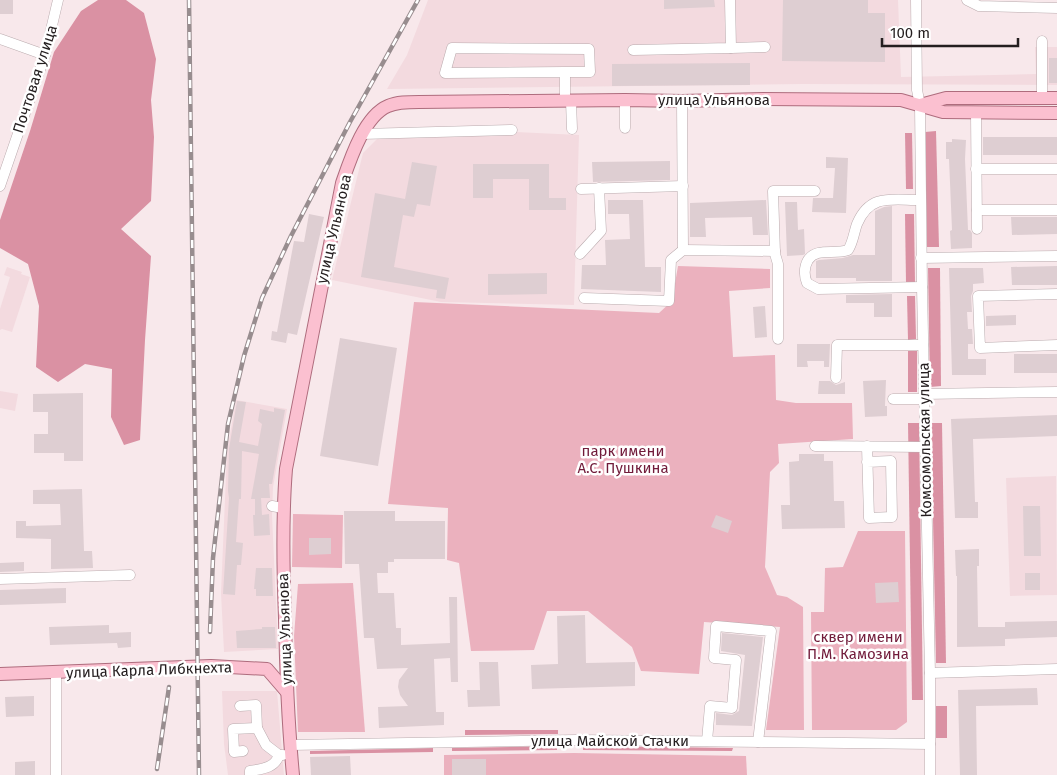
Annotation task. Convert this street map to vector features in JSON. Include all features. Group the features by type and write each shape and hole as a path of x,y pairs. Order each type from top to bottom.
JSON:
{"main road":[{"name":"улица Ульянова","path":"920,105 946,98 1057,98"},
{"name":"улица Ульянова","path":"293,775 286,751 286,651 278,507 342,183 362,134 372,119 382,109 396,104 419,102 763,99 901,100 943,112 1057,113"},
{"path":"286,651 268,669 286,691"},
{"name":"улица Карла Либкнехта","path":"0,674 211,666 268,669"}],"street":[{"name":"Почтовая улица","path":"0,186 45,55 58,0"},
{"path":"730,0 731,48"},
{"name":"Комсомольская улица","path":"916,0 920,105 921,258 930,672 930,775"},
{"path":"967,0 979,6 1057,8"},
{"path":"0,38 45,55"},
{"path":"1042,41 1042,98"},
{"path":"633,50 765,47"},
{"path":"452,48 589,49 590,72 565,72 445,73 452,48"},
{"path":"565,72 572,129"},
{"path":"625,100 625,128"},
{"path":"682,101 683,250"},
{"path":"976,112 977,229"},
{"path":"362,134 512,130"},
{"path":"976,169 1057,169"},
{"path":"581,189 683,186"},
{"path":"580,254 601,231 599,188"},
{"path":"778,339 778,264 775,251 773,191 815,191"},
{"path":"920,200 878,200 871,204 858,222 848,250 815,253 810,257 805,268 806,283 818,289 922,287"},
{"path":"977,210 1057,210"},
{"path":"584,298 669,301 671,260 683,250 775,251"},
{"path":"921,258 1057,256"},
{"path":"1057,294 978,296 980,348 1057,345"},
{"path":"836,378 837,345 923,345"},
{"path":"893,399 924,396 1057,392"},
{"path":"815,446 925,447"},
{"path":"867,446 867,462 869,518 892,518 891,461 867,462"},
{"path":"0,579 130,575"},
{"path":"707,741 710,706 732,708 736,660 714,658 716,626 771,631 758,742"},
{"path":"930,672 1057,669"},
{"path":"56,673 56,775"},
{"path":"240,706 256,705 257,728 266,745 286,751 269,768 250,771 250,775"},
{"path":"243,751 234,752 233,730 257,728"},
{"name":"улица Майской Стачки","path":"286,751 565,740 930,744"}],"shaded area":[{"path":"98,0 126,0 144,13 156,59 151,100 154,137 151,201 121,229 151,256 140,440 124,445 111,417 112,369 85,364 58,382 36,367 39,306 28,264 0,248 0,220 54,52 81,11"},
{"path":"428,0 898,0 901,77 1036,74 1035,47 1057,47 1057,85 802,84 387,89 407,55"},
{"path":"936,131 939,247 927,247 925,132"},
{"path":"516,132 579,135 574,305 441,302 332,280 363,153 382,134"},
{"path":"905,133 912,133 913,189 906,189"},
{"path":"905,214 914,214 915,283 906,283"},
{"path":"7,267 30,277 12,332 0,330 0,309 10,277 4,275"},
{"path":"928,268 940,268 941,386 930,387"},
{"path":"907,296 915,296 916,339 908,340"},
{"path":"908,351 917,351 917,392 908,392"},
{"path":"0,391 18,394 15,411 0,408"},
{"path":"236,400 287,409 273,487 272,515 278,649 224,652 221,593 227,452"},
{"path":"908,423 919,423 923,700 912,700"},
{"path":"931,423 942,423 946,663 936,663"},
{"path":"1056,476 1057,595 1010,596 1006,478"},
{"path":"222,691 277,691 284,775 228,775 224,744"},
{"path":"936,706 947,706 947,738 936,738"},
{"path":"465,730 558,730 558,734 465,735"},
{"path":"557,746 557,750 452,751 452,748"},
{"path":"583,746 733,748 732,751 583,750"},
{"path":"433,748 433,752 310,754 310,751"}],"green space":[{"name":"парк имени А.С. Пушкина","path":"678,266 770,269 770,288 729,291 733,357 775,355 776,400 796,403 852,403 853,439 778,444 779,463 770,472 765,567 777,595 787,597 803,607 804,730 766,730 780,627 704,622 699,674 641,671 632,647 588,611 547,611 534,650 471,651 459,563 447,560 448,508 388,504 414,302 659,313 672,301"},
{"path":"293,514 343,515 342,568 292,567"},
{"name":"сквер имени П.М. Камозина","path":"858,531 905,531 907,722 896,730 812,730 811,612 824,612 825,568 843,567"},
{"path":"353,583 365,732 298,732 294,636 298,584"},
{"path":"574,753 746,756 747,775 444,775 444,755"}],"building":[{"path":"0,0 13,0 13,14 0,14"},
{"path":"664,0 714,0 715,7 664,9"},
{"path":"783,0 868,0 868,13 885,13 885,62 782,61"},
{"path":"1049,58 1057,58 1057,83 1049,83"},
{"path":"750,63 750,85 612,86 612,64"},
{"path":"983,137 1057,137 1057,155 983,155"},
{"path":"952,139 966,140 968,230 972,233 972,248 951,249 949,159 946,159 946,142 952,142"},
{"path":"826,157 848,158 846,213 812,212 813,198 833,198 835,168 826,168"},
{"path":"670,161 670,180 593,182 592,162"},
{"path":"412,162 437,166 430,206 417,204 414,217 403,215 394,267 449,278 445,299 436,298 437,290 361,277 375,193 405,199"},
{"path":"473,164 549,164 549,198 566,198 566,210 529,210 529,179 493,179 493,198 473,198"},
{"path":"608,200 643,200 645,267 661,267 661,292 581,289 582,265 606,265 605,240 630,239 629,214 608,214"},
{"path":"766,200 768,235 753,235 752,217 705,218 706,237 690,237 690,203"},
{"path":"785,202 797,202 798,230 804,229 805,254 803,255 787,256"},
{"path":"892,206 892,281 856,281 856,278 816,278 816,261 853,255 875,255 875,211"},
{"path":"309,214 324,217 297,335 288,333 286,343 271,340 272,331 277,332 294,241 304,242"},
{"path":"1011,217 1057,217 1057,234 1012,235"},
{"path":"1057,266 1057,285 1012,285 1011,267"},
{"path":"949,268 983,268 984,283 973,284 971,296 972,312 967,312 968,329 972,329 973,344 968,344 968,359 986,359 986,375 952,375"},
{"path":"547,273 547,294 488,295 488,274"},
{"path":"892,294 892,317 874,317 874,303 846,303 846,295"},
{"path":"765,306 767,337 755,338 753,307"},
{"path":"1016,315 1016,325 986,326 986,316"},
{"path":"340,338 397,348 378,466 320,456"},
{"path":"797,344 830,344 829,367 824,367 824,361 807,361 808,367 797,367"},
{"path":"1014,354 1057,354 1057,373 1014,373"},
{"path":"886,380 885,406 887,406 887,416 865,417 863,381"},
{"path":"819,381 830,381 836,385 845,382 845,394 818,394"},
{"path":"83,393 83,461 64,461 64,453 34,453 34,434 48,434 48,412 33,412 33,394"},
{"path":"237,401 246,402 239,442 258,446 262,424 258,421 260,409 274,412 274,408 285,410 272,484 269,484 270,498 261,498 262,515 269,514 270,535 254,536 253,515 255,515 255,499 251,499 259,454 242,451 241,499 239,499 236,542 243,543 241,565 237,565 235,595 223,594 229,498 229,449"},
{"path":"1057,415 1057,436 973,439 975,502 978,502 978,518 955,518 951,419"},
{"path":"799,454 824,454 824,461 833,461 834,501 844,501 845,528 782,529 781,505 790,505 789,462 799,461"},
{"path":"82,489 84,551 92,551 93,568 51,569 51,539 16,538 16,521 26,521 26,526 61,525 60,504 33,504 33,490"},
{"path":"1023,506 1040,506 1041,556 1024,556"},
{"path":"344,511 395,511 395,521 445,521 445,559 394,559 394,562 388,562 388,573 377,573 378,593 394,593 396,628 401,628 401,645 450,643 449,597 457,597 458,682 451,682 450,658 434,659 436,712 444,712 444,725 379,728 378,707 408,706 400,695 398,687 399,680 408,668 377,669 374,638 364,638 359,564 345,564"},
{"path":"716,515 732,521 728,533 711,527"},
{"path":"309,538 331,538 331,554 309,555"},
{"path":"979,549 979,566 977,566 978,627 1005,627 1005,622 1057,621 1057,637 1005,639 1005,646 957,647 955,550"},
{"path":"24,562 24,571 0,572 0,563"},
{"path":"256,568 272,568 273,596 256,596 256,589 254,589"},
{"path":"1025,573 1040,573 1040,590 1025,590"},
{"path":"898,582 899,602 876,603 875,583"},
{"path":"66,588 66,603 0,605 0,590"},
{"path":"585,615 586,663 635,662 635,686 532,689 531,665 558,664 557,616"},
{"path":"109,625 109,633 131,632 131,647 118,648 117,643 50,645 49,627"},
{"path":"262,627 275,627 276,648 237,648 236,631 262,629"},
{"path":"722,633 763,637 752,726 716,725 716,713 732,715 739,711 745,655 721,651"},
{"path":"479,662 498,662 500,706 468,707 467,690 480,690"},
{"path":"1037,688 1038,705 976,706 977,775 960,775 958,690"},
{"path":"34,696 34,716 6,717 5,697"},
{"path":"350,756 351,775 311,775 310,757"},
{"path":"452,759 486,759 486,775 452,775"},
{"path":"35,761 35,775 15,775 15,762"}],"railway":[{"path":"189,0 199,775"},
{"path":"210,632 213,558 228,424 244,356 262,298 291,236 350,122 418,0"},
{"path":"157,769 169,687"}]}
